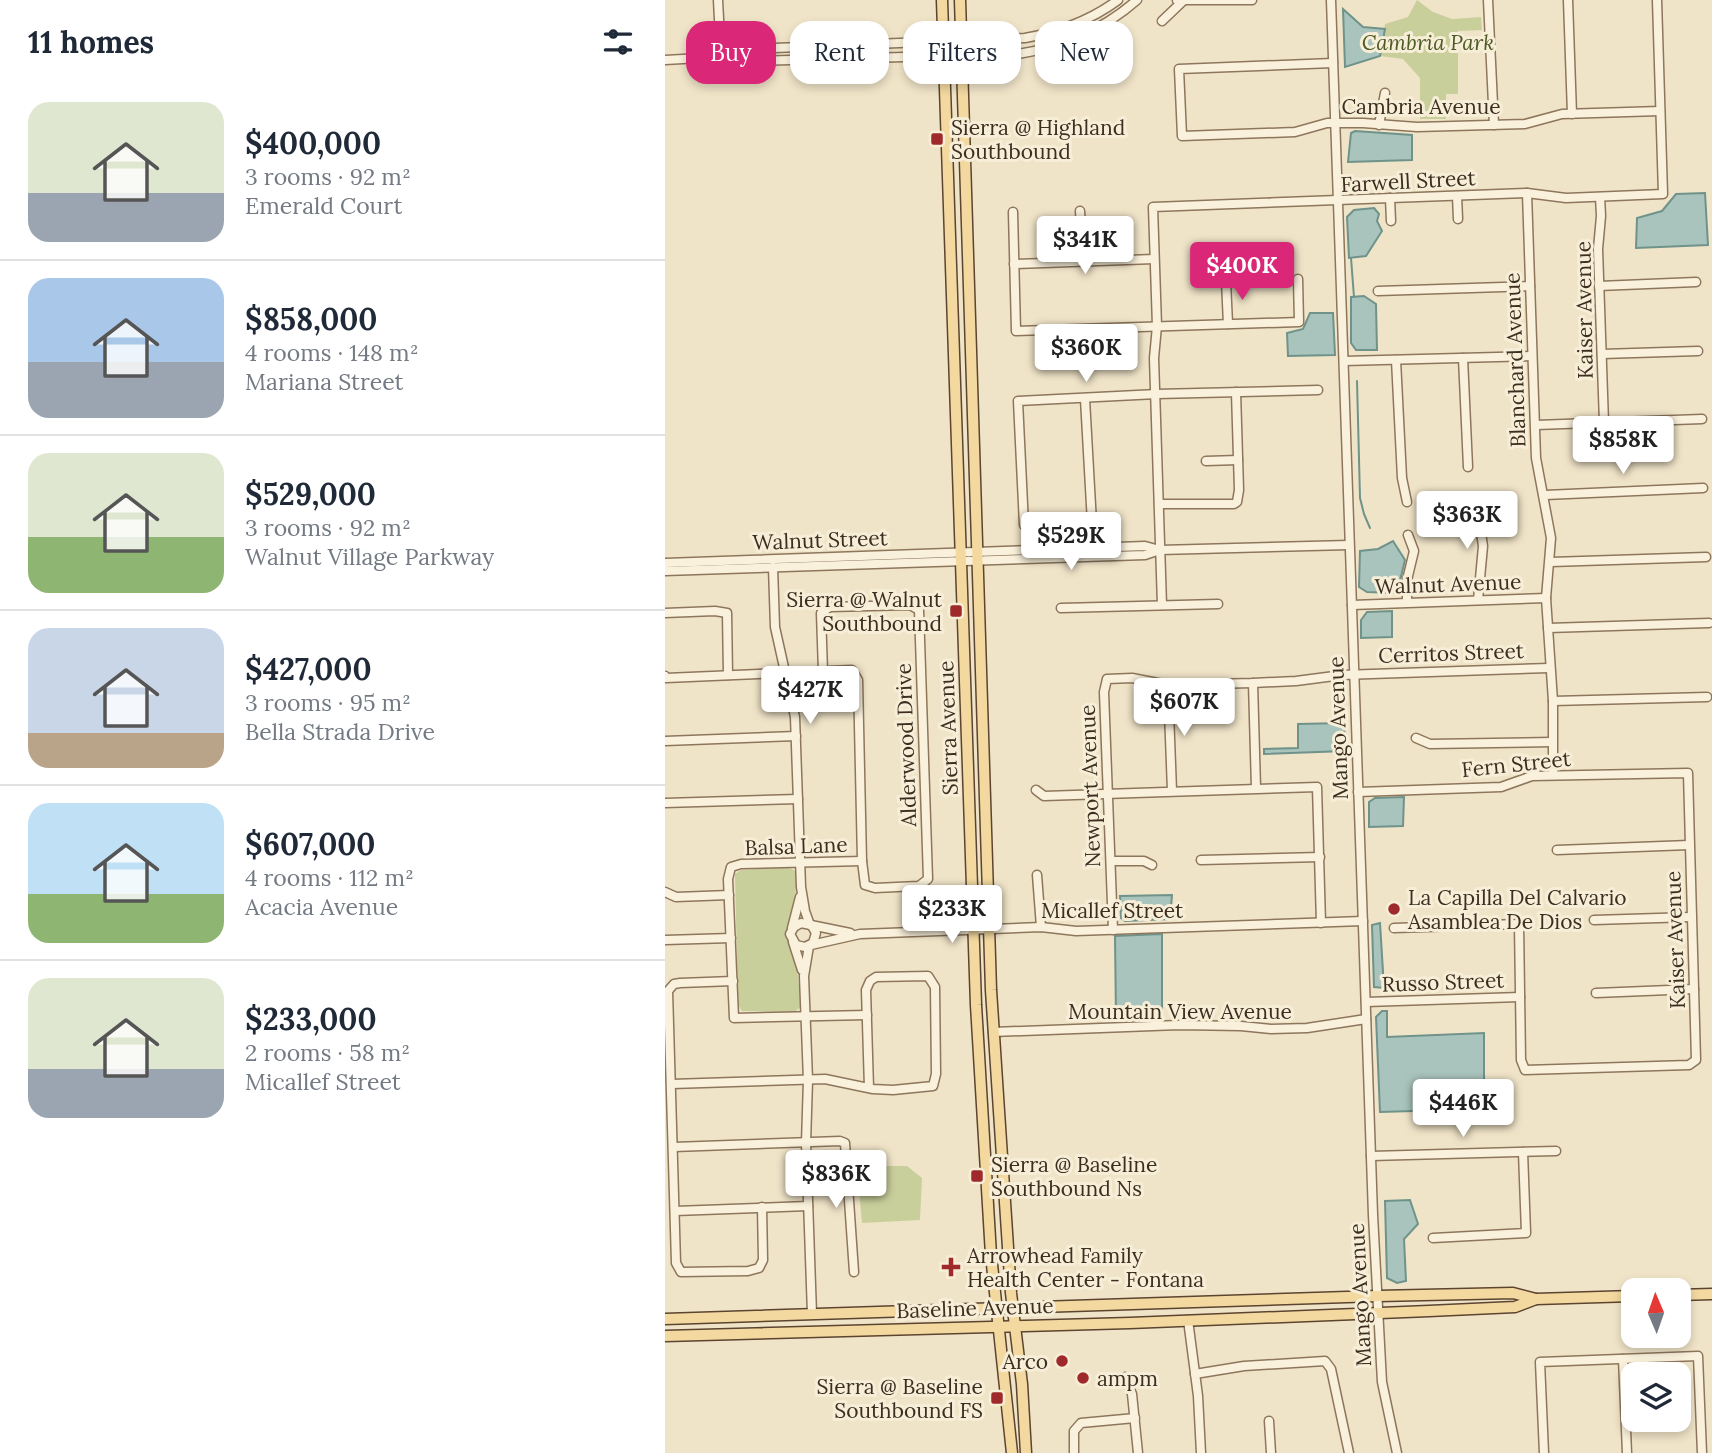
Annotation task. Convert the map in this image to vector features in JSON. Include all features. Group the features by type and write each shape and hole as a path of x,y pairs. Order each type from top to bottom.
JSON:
{"main road":[{"name":"Sierra Avenue","path":"942,0 943,21"},
{"name":"Sierra Avenue","path":"960,0 961,21"},
{"name":"Sierra Avenue","path":"945,84 974,930 989,1231 1012,1453"},
{"name":"Sierra Avenue","path":"964,84 988,929 993,1032 1013,1307 1023,1384 1026,1453"},
{"name":"Baseline Avenue","path":"665,1319 1378,1296 1513,1293 1536,1299 1621,1296"},
{"path":"1691,1295 1712,1294"},
{"name":"Baseline Avenue","path":"665,1336 1515,1307 1536,1299"}],"street":[{"path":"718,0 719,21"},
{"path":"1021,38 1038,36 1089,18 1118,0"},
{"path":"1021,53 1056,46 1083,36 1108,22 1137,0"},
{"path":"1162,21 1181,0 1252,0"},
{"name":"Mango Avenue","path":"1331,0 1371,1156 1383,1382 1397,1453"},
{"path":"1487,0 1494,125"},
{"path":"1568,0 1572,114"},
{"path":"1657,0 1661,111"},
{"path":"776,48 903,43"},
{"path":"776,60 903,56"},
{"path":"665,60 686,59"},
{"name":"Cambria Avenue","path":"1333,63 1179,69 1182,136 1295,132 1336,123 1404,127 1494,125 1531,123 1559,115 1661,111"},
{"path":"1379,125 1385,93"},
{"name":"Farwell Street","path":"1154,259 1153,207 1527,193 1559,198 1663,194 1661,111"},
{"name":"Blanchard Avenue","path":"1527,193 1537,468 1545,495 1551,538 1546,598 1553,701 1553,775"},
{"path":"1457,196 1458,219"},
{"name":"Kaiser Avenue","path":"1600,197 1598,249 1604,422"},
{"path":"1391,198 1391,221"},
{"path":"1080,211 1083,261"},
{"path":"1013,212 1016,331 1299,322 1298,279"},
{"path":"1014,264 1154,259 1157,326 1154,358 1162,605"},
{"path":"1227,281 1228,324"},
{"path":"1599,286 1696,282"},
{"path":"1378,290 1530,286"},
{"path":"1602,354 1698,351"},
{"path":"1344,361 1532,356"},
{"path":"1463,358 1468,467"},
{"path":"1397,360 1402,478 1407,502"},
{"path":"1024,525 1018,401 1318,390"},
{"path":"1159,504 1237,502 1240,490 1235,391"},
{"path":"1086,399 1092,523"},
{"path":"1536,425 1702,419"},
{"path":"1206,461 1237,460"},
{"path":"1545,495 1703,488"},
{"path":"1476,500 1483,546 1478,600"},
{"path":"1407,602 1407,580 1414,551 1408,535"},
{"name":"Walnut Street","path":"665,571 977,556 1145,555 1160,550 1349,545"},
{"name":"Walnut Avenue","path":"1551,562 1706,556"},
{"name":"Walnut Street","path":"665,562 961,557"},
{"path":"773,567 775,627 796,717 801,887 804,911 816,936 810,946 804,976 812,1314"},
{"name":"Walnut Avenue","path":"1352,604 1546,598"},
{"path":"1061,608 1218,604"},
{"name":"Alderwood Drive","path":"823,672 821,613 830,607 910,605 919,610 928,879 919,886 875,888 865,884 862,861"},
{"path":"665,613 727,613 728,675"},
{"name":"Cerritos Street","path":"1548,628 1709,623"},
{"name":"Cerritos Street","path":"1168,685 1296,681 1354,674 1549,668"},
{"path":"666,677 852,670 858,680 862,861"},
{"name":"Newport Avenue","path":"1113,930 1105,683 1111,678 1132,678 1168,685"},
{"path":"1253,683 1256,788"},
{"path":"1168,685 1172,791"},
{"path":"1553,701 1707,696"},
{"path":"665,741 796,736"},
{"path":"1416,738 1430,744 1552,742"},
{"name":"Fern Street","path":"1358,792 1501,787 1528,776 1688,773 1688,806"},
{"path":"1036,790 1044,796 1317,787 1321,923"},
{"path":"665,803 799,799"},
{"name":"Kaiser Avenue","path":"1520,997 1521,1064 1525,1070 1693,1063 1697,1057 1688,806"},
{"path":"1557,850 1689,845"},
{"path":"1201,860 1320,857"},
{"name":"Balsa Lane","path":"729,895 731,867 741,864 862,861"},
{"path":"1111,861 1144,861 1152,865"},
{"path":"1037,875 1041,927"},
{"path":"801,887 792,930 804,976"},
{"path":"665,892 676,897 729,895 734,1018 867,1015"},
{"path":"1594,920 1691,917"},
{"name":"Micallef Street","path":"810,946 860,934 1041,927 1076,931 1113,930 1363,920"},
{"path":"792,930 800,923 811,925"},
{"path":"1394,928 1519,923 1520,997"},
{"name":"Micallef Street","path":"811,925 860,934"},
{"path":"665,940 731,938"},
{"path":"793,942 802,948 810,946"},
{"path":"672,1084 825,1079 869,1088 893,1090 933,1086 936,1074 935,987 928,976 876,977 870,981 866,990 869,1088"},
{"path":"733,981 680,983 674,984 668,991 676,1263 681,1272 748,1271 759,1268 764,1260 762,1208"},
{"path":"1595,993 1694,989"},
{"name":"Russo Street","path":"1366,1002 1520,997"},
{"name":"Mountain View Avenue","path":"993,1032 1179,1025 1241,1026 1271,1030 1307,1028 1366,1019"},
{"path":"674,1147 840,1141 845,1143 854,1272"},
{"path":"1371,1156 1556,1151"},
{"path":"1433,1238 1526,1233 1524,1152"},
{"path":"675,1211 808,1206"},
{"path":"1188,1320 1201,1453"},
{"path":"1544,1453 1541,1362 1698,1356 1702,1453"},
{"path":"1623,1359 1627,1453"},
{"path":"1195,1374 1244,1366 1325,1361 1331,1368 1349,1453"},
{"path":"1125,1377 1132,1394 1138,1453"},
{"path":"1075,1453 1074,1431 1081,1423 1135,1418"},
{"path":"1269,1421 1271,1453"}],"green space":[{"name":"Cambria Park","path":"1417,0 1433,12 1452,19 1481,17 1482,30 1458,31 1458,94 1446,94 1446,119 1420,119 1420,78 1403,59 1380,56 1385,24 1408,17"},
{"path":"788,867 797,872 795,900 786,938 796,960 801,1007 794,1012 742,1011 738,1005 735,874 741,870"},
{"path":"867,1166 907,1166 922,1178 920,1220 862,1223 858,1177 865,1178"}],"water":[{"path":"1343,9 1363,27 1385,29 1380,56 1345,67"},
{"path":"1355,131 1412,135 1412,160 1348,162 1351,133"},
{"path":"1705,193 1708,245 1636,248 1637,218 1662,211 1676,194"},
{"path":"1374,208 1379,214 1377,221 1382,231 1366,256 1349,258 1347,217 1354,210"},
{"path":"1364,296 1376,304 1377,350 1356,350 1351,343 1351,297"},
{"path":"1310,313 1333,313 1335,355 1288,356 1287,333 1303,329"},
{"path":"1393,541 1405,560 1398,589 1393,593 1367,592 1359,587 1360,551 1378,549"},
{"path":"1392,611 1392,637 1361,638 1361,620 1367,612"},
{"path":"1344,723 1345,751 1264,754 1264,749 1298,748 1298,724"},
{"path":"1404,797 1403,826 1369,827 1369,802 1375,798"},
{"path":"1172,895 1170,919 1125,921 1121,918 1120,896"},
{"path":"1380,923 1384,988 1374,987 1372,925"},
{"path":"1162,934 1162,1016 1116,1018 1115,936"},
{"path":"1382,1011 1387,1011 1387,1037 1484,1033 1484,1109 1380,1112 1376,1017"},
{"path":"1410,1200 1418,1224 1404,1239 1406,1281 1397,1283 1387,1278 1385,1201"}],"waterway":[{"path":"1351,258 1354,297"},
{"path":"1357,381 1360,498 1370,528"}],"place":[{"name":"Sierra @ Highland Southbound","path":"937,139"},
{"name":"Sierra @ Walnut Southbound","path":"956,611"},
{"name":"La Capilla Del Calvario Asamblea De Dios","path":"1394,909"},
{"name":"Sierra @ Baseline Southbound Ns","path":"977,1176"},
{"name":"Arrowhead Family Health Center - Fontana","path":"951,1267"},
{"name":"Arco","path":"1062,1361"},
{"name":"ampm","path":"1083,1378"},
{"name":"Sierra @ Baseline Southbound FS","path":"997,1398"}]}
